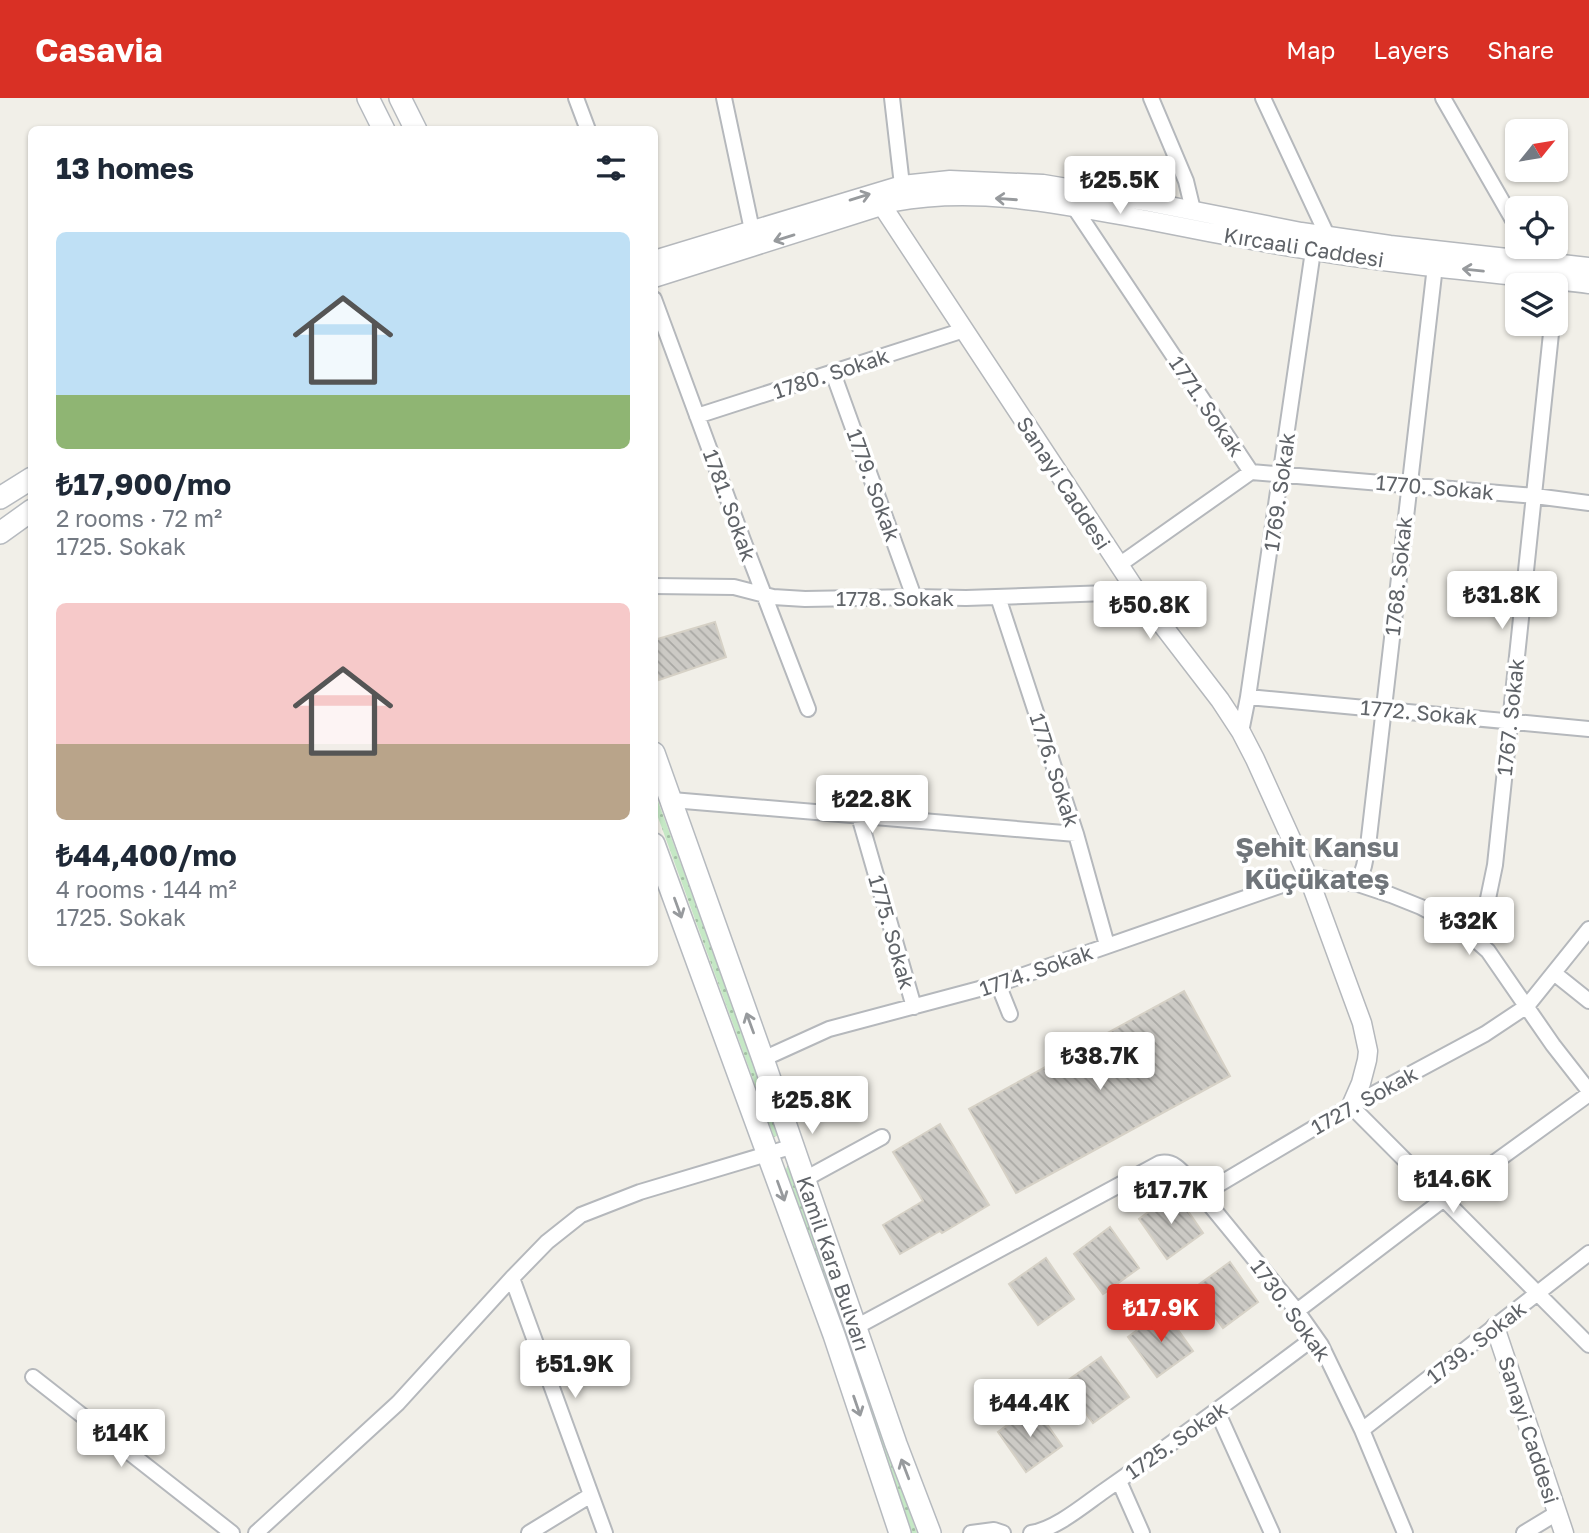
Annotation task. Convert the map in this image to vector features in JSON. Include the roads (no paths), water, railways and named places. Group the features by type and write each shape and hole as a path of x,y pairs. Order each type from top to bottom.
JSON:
{"main road":[{"path":"368,98 382,126"},
{"path":"400,98 414,126"},
{"path":"0,498 28,480"},
{"path":"0,533 28,513"},
{"name":"Kamil Kara Bulvarı","path":"658,764 794,1146 896,1444 930,1533"},
{"name":"Kamil Kara Bulvarı","path":"658,855 834,1335 901,1533"}],"street":[{"path":"576,98 586,126"},
{"path":"724,98 752,230"},
{"path":"892,98 902,185"},
{"path":"1151,98 1186,181 1193,211"},
{"path":"1263,98 1327,235"},
{"path":"1443,98 1505,206"},
{"name":"Kırcaali Caddesi","path":"658,259 902,185 950,180 1043,184 1390,245 1505,252"},
{"name":"Kırcaali Caddesi","path":"658,277 883,206 909,200 964,197 1003,198 1074,206 1312,251 1505,276"},
{"name":"Sanayi Caddesi","path":"883,206 1137,592 1241,732 1308,876 1362,1023 1368,1051 1365,1071 1351,1106"},
{"name":"1771. Sokak","path":"1074,206 1251,472 1119,565"},
{"name":"1769. Sokak","path":"1241,732 1312,251"},
{"name":"Kırcaali Caddesi","path":"1555,259 1589,267"},
{"name":"1768. Sokak","path":"1357,884 1367,857 1435,266"},
{"name":"Kırcaali Caddesi","path":"1568,283 1589,284"},
{"name":"1781. Sokak","path":"658,310 808,709"},
{"name":"1780. Sokak","path":"697,416 964,330"},
{"name":"1767. Sokak","path":"1479,942 1495,865 1551,336"},
{"name":"1779. Sokak","path":"833,373 914,597"},
{"name":"1770. Sokak","path":"1251,472 1589,503"},
{"name":"1778. Sokak","path":"658,586 734,587 773,597 805,599 1137,592"},
{"name":"1776. Sokak","path":"998,597 1076,834 1107,945"},
{"name":"1772. Sokak","path":"1248,697 1589,729"},
{"path":"671,800 1076,834"},
{"name":"1775. Sokak","path":"859,816 914,1007"},
{"path":"1297,1311 1589,1092 1553,1045 1498,964 1479,942 1463,929 1421,907 1357,884 1308,876"},
{"name":"1774. Sokak","path":"763,1059 829,1029 998,984 1308,876"},
{"name":"1727. Sokak","path":"1201,1195 1351,1106 1486,1034 1527,1006 1589,929"},
{"path":"1554,973 1589,1001"},
{"path":"998,984 1010,1014"},
{"path":"1351,1106 1589,1345"},
{"path":"805,1179 882,1137"},
{"path":"256,1533 398,1403 547,1242 582,1214 640,1192 794,1146"},
{"name":"1730. Sokak","path":"856,1326 1160,1163 1176,1165 1315,1336 1362,1430 1405,1533"},
{"name":"1739. Sokak","path":"1362,1430 1589,1253"},
{"path":"512,1278 605,1533"},
{"name":"Sanayi Caddesi","path":"1495,1327 1564,1533"},
{"name":"1725. Sokak","path":"1031,1533 1050,1527 1119,1481 1315,1336"},
{"path":"33,1377 232,1533"},
{"path":"1217,1411 1272,1533"},
{"path":"1119,1481 1142,1533"},
{"path":"529,1533 591,1495"},
{"path":"1524,1533 1557,1513"},
{"path":"971,1533 994,1530 1004,1533"}],"district":[{"name":"Şehit Kansu Küçükateş","path":"1317,862"}]}
